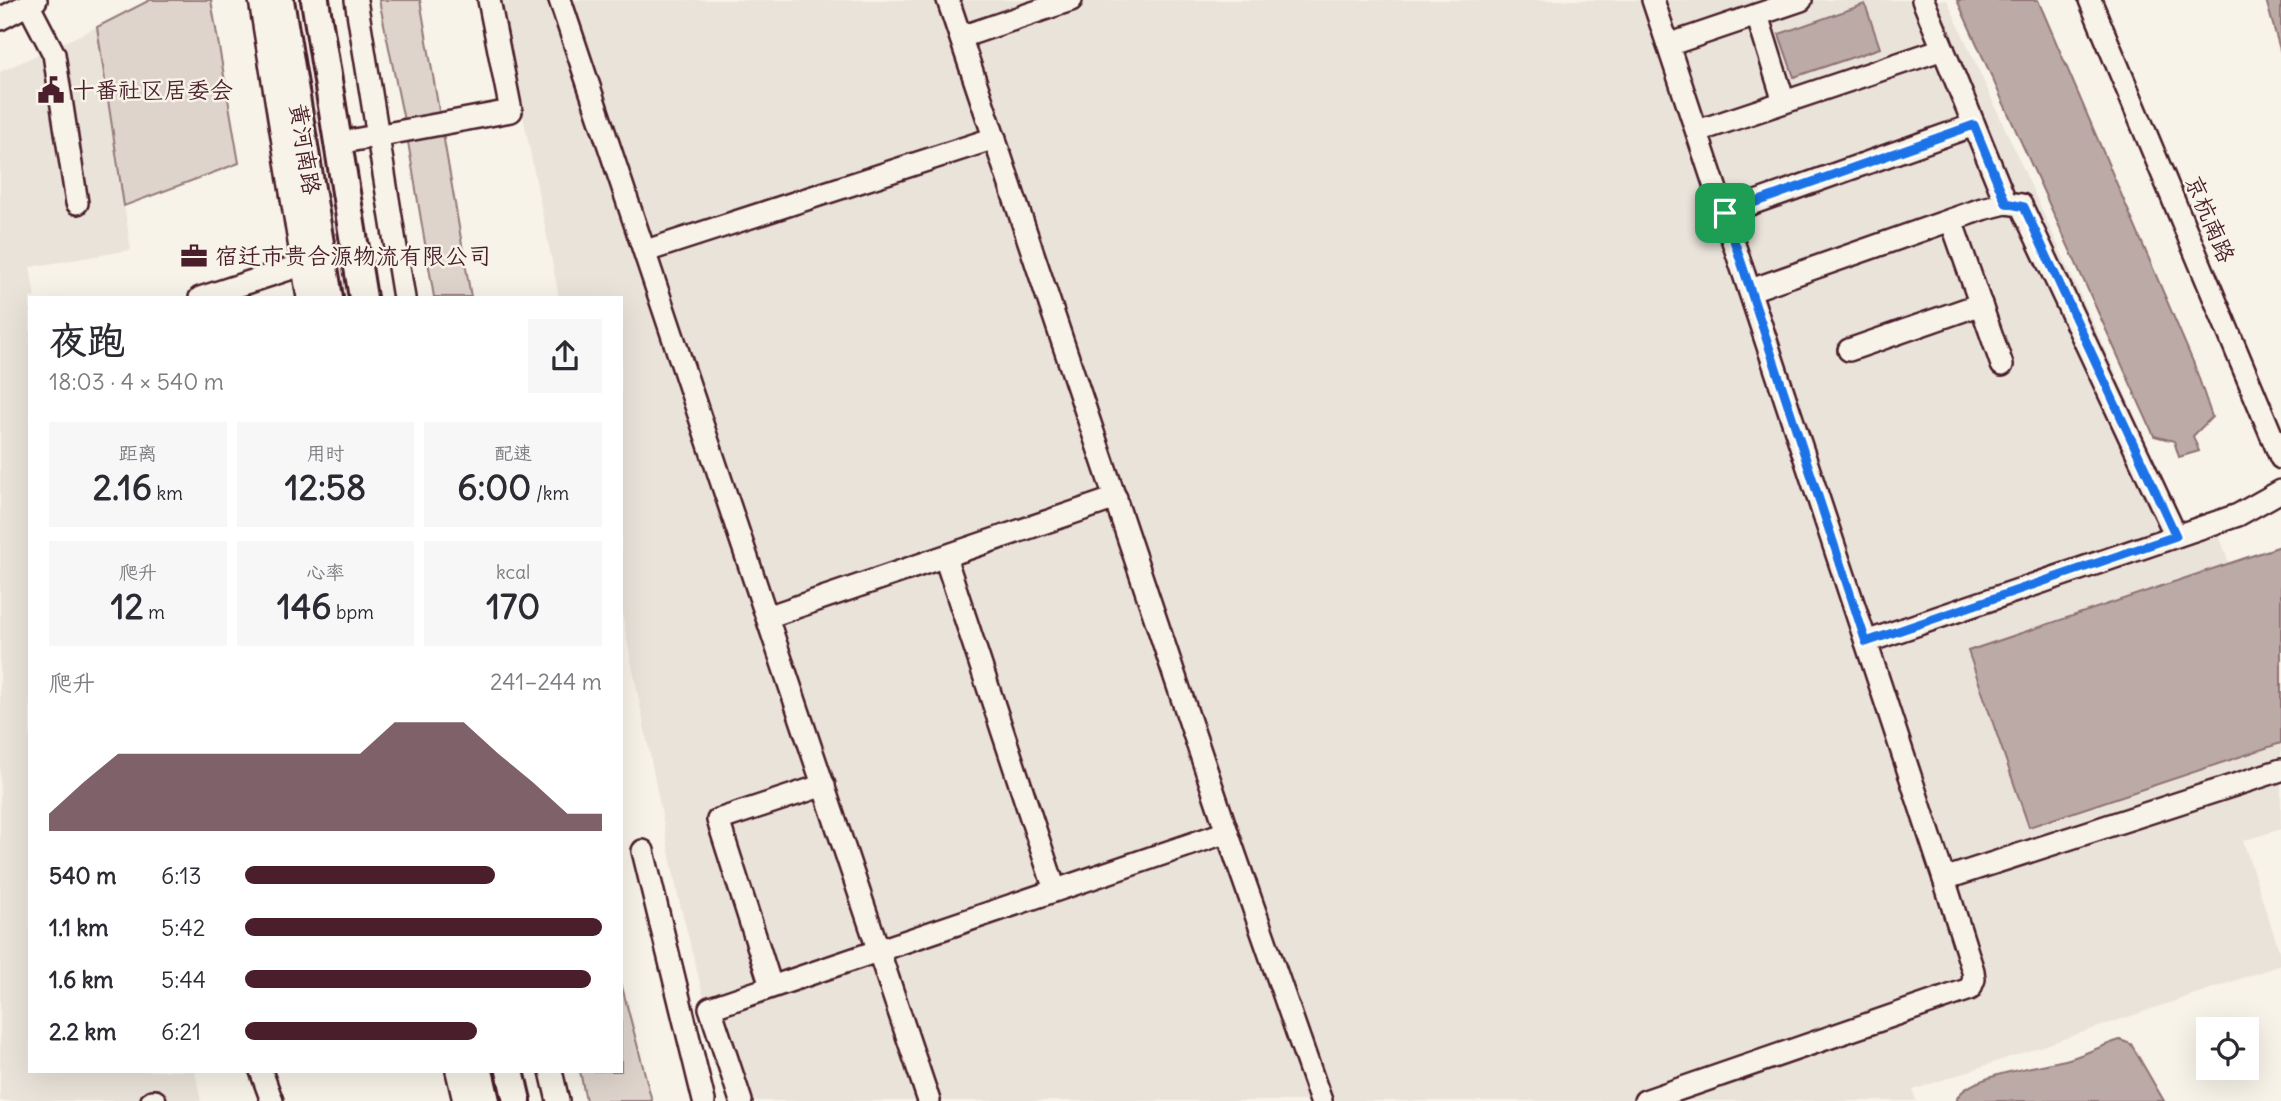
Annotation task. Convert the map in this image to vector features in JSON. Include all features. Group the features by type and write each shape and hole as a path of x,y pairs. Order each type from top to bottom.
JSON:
{"main road":[{"name":"黄河南路","path":"280,0 313,262 328,296"},
{"name":"黄河南路","path":"315,0 363,296"},
{"path":"479,1073 486,1101"},
{"path":"510,1073 517,1101"}],"street":[{"path":"260,0 313,262 308,296"},
{"path":"356,0 404,296"},
{"path":"338,143 512,111 489,0"},
{"path":"560,0 929,1101"},
{"path":"948,0 1227,832 1321,1101"},
{"path":"961,37 1071,0"},
{"path":"1645,1101 1970,989 1974,979 1944,878 1653,0"},
{"path":"1668,45 1801,0"},
{"path":"1923,0 2006,203"},
{"name":"京杭南路","path":"2090,0 2281,458"},
{"path":"0,19 32,2 54,54 77,203"},
{"path":"1757,15 1784,102"},
{"path":"1698,131 1943,49"},
{"path":"1725,213 1974,125"},
{"path":"646,251 995,138"},
{"path":"1751,290 2006,203 2024,207 2176,536"},
{"path":"1951,220 2002,365"},
{"path":"223,294 313,262"},
{"path":"1849,350 1980,304"},
{"path":"1866,642 2238,515 2281,491"},
{"path":"767,617 1116,498"},
{"path":"945,557 1055,890"},
{"path":"1944,878 2281,770"},
{"path":"771,986 718,820 824,785"},
{"path":"741,1101 710,1008 1227,832"},
{"path":"643,851 704,1101"},
{"path":"262,1073 272,1101"},
{"path":"457,1073 464,1101"},
{"path":"551,1073 558,1101"}],"shaded area":[{"path":"150,0 211,0 239,163 124,206 97,27"},
{"path":"379,0 420,0 471,296 434,296 406,130"},
{"path":"500,0 1947,0 2184,524 2212,514 2281,713 2281,829 2243,841 2281,956 2281,965 1913,1090 1916,1101 730,1101 678,896 623,619 623,296 559,296"},
{"path":"1957,0 2038,0 2194,364 2212,417 2193,436 2199,451 2179,457 2174,441 2154,436"},
{"path":"2266,0 2281,0 2281,53"},
{"path":"1865,4 1880,48 1794,77 1779,34"},
{"path":"97,27 131,250 30,267 35,296 28,296 28,1073 195,1073 201,1101 0,1101 0,72"},
{"path":"2281,546 2281,743 2029,827 1968,651"},
{"path":"623,991 652,1101 586,1101 580,1073 623,1073"},
{"path":"2120,1040 2131,1044 2164,1101 1956,1101 1962,1092 1973,1084 1988,1078 2069,1059"}],"place":[{"name":"十番社区居委会","path":"51,90"},
{"name":"宿迁市贵合源物流有限公司","path":"194,256"}],"route":[{"path":"1974,125 2006,203 2017,203 2024,207 2176,536 1866,642 1725,213 1974,125"}]}
